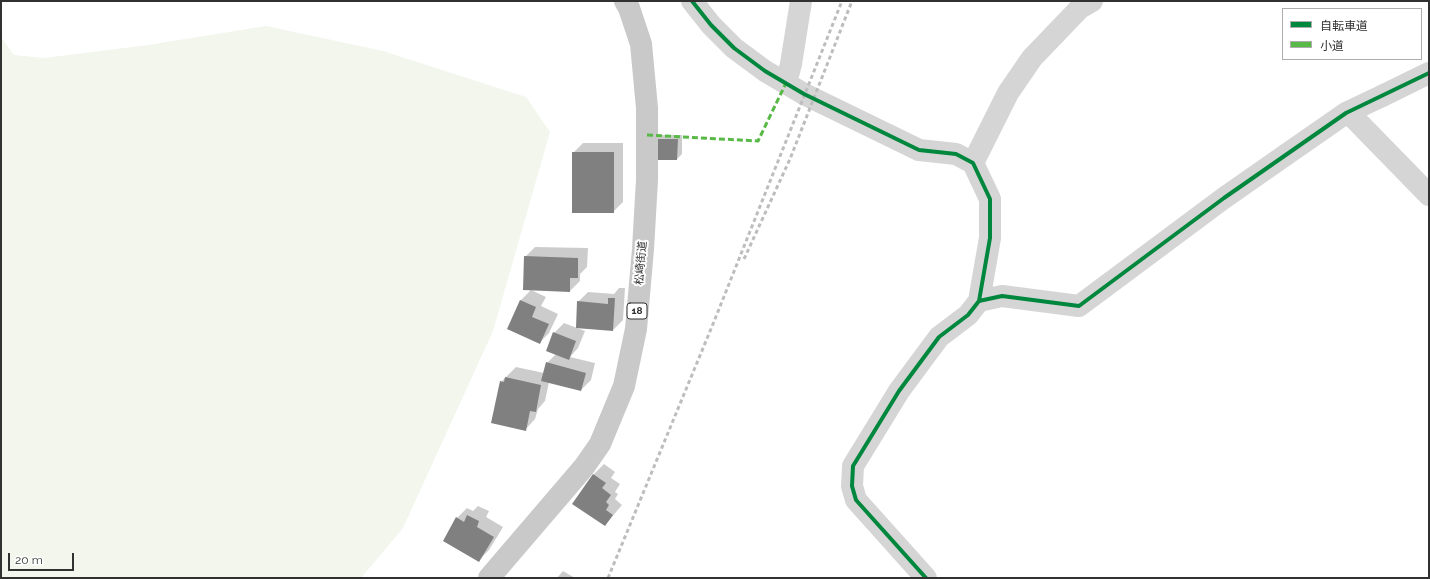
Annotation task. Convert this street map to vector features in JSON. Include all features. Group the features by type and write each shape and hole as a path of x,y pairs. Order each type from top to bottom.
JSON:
{"main road":[{"name":"松崎街道","path":"489,578 584,467 600,444 624,386 636,329 647,180 647,122 641,44 629,8 625,1"}],"street":[{"path":"692,1 711,25 734,48 786,84 814,100 919,150 956,154 973,163 990,199 990,238 984,282 979,302 968,315 939,337 898,390 853,466 852,486 856,500 926,578"},
{"path":"786,84 801,1"},
{"path":"973,163 1008,93 1032,58 1080,8 1092,1"},
{"path":"979,302 1002,296 1079,306 1224,198 1348,112 1429,73"},
{"path":"1348,112 1429,195"}],"shaded area":[{"path":"266,26 383,51 526,97 550,132 493,331 403,528 361,578 1,578 1,37 14,55 44,58 148,45"}],"building":[{"path":"653,139 678,139 677,160 653,160"},
{"path":"572,152 614,152 614,213 572,213"},
{"path":"524,256 578,258 578,278 570,278 570,292 523,290"},
{"path":"608,298 615,298 613,331 576,328 577,301 608,304"},
{"path":"520,300 536,307 532,317 549,324 540,344 507,329"},
{"path":"553,332 576,341 569,360 546,351"},
{"path":"546,362 586,373 581,391 541,381"},
{"path":"505,377 541,385 536,412 530,411 526,431 491,423 500,381 504,382"},
{"path":"593,474 606,483 602,488 611,495 606,502 609,505 606,510 613,515 605,526 572,504"},
{"path":"467,515 479,521 477,527 494,537 479,562 443,541 456,517 464,522"}],"railway":[{"path":"608,578 713,324 842,1"},
{"path":"744,259 790,159 852,1"}],"marked path":[{"path":"647,135 758,141 786,83"}],"cycle path":[{"path":"692,1 711,25 734,48 765,71 804,94 919,150 956,154 973,163 990,199 990,238 979,301 968,315 939,337 899,391 853,466 852,486 856,500 926,578"},
{"path":"979,301 1002,296 1079,306 1224,198 1346,113 1429,73"}]}
